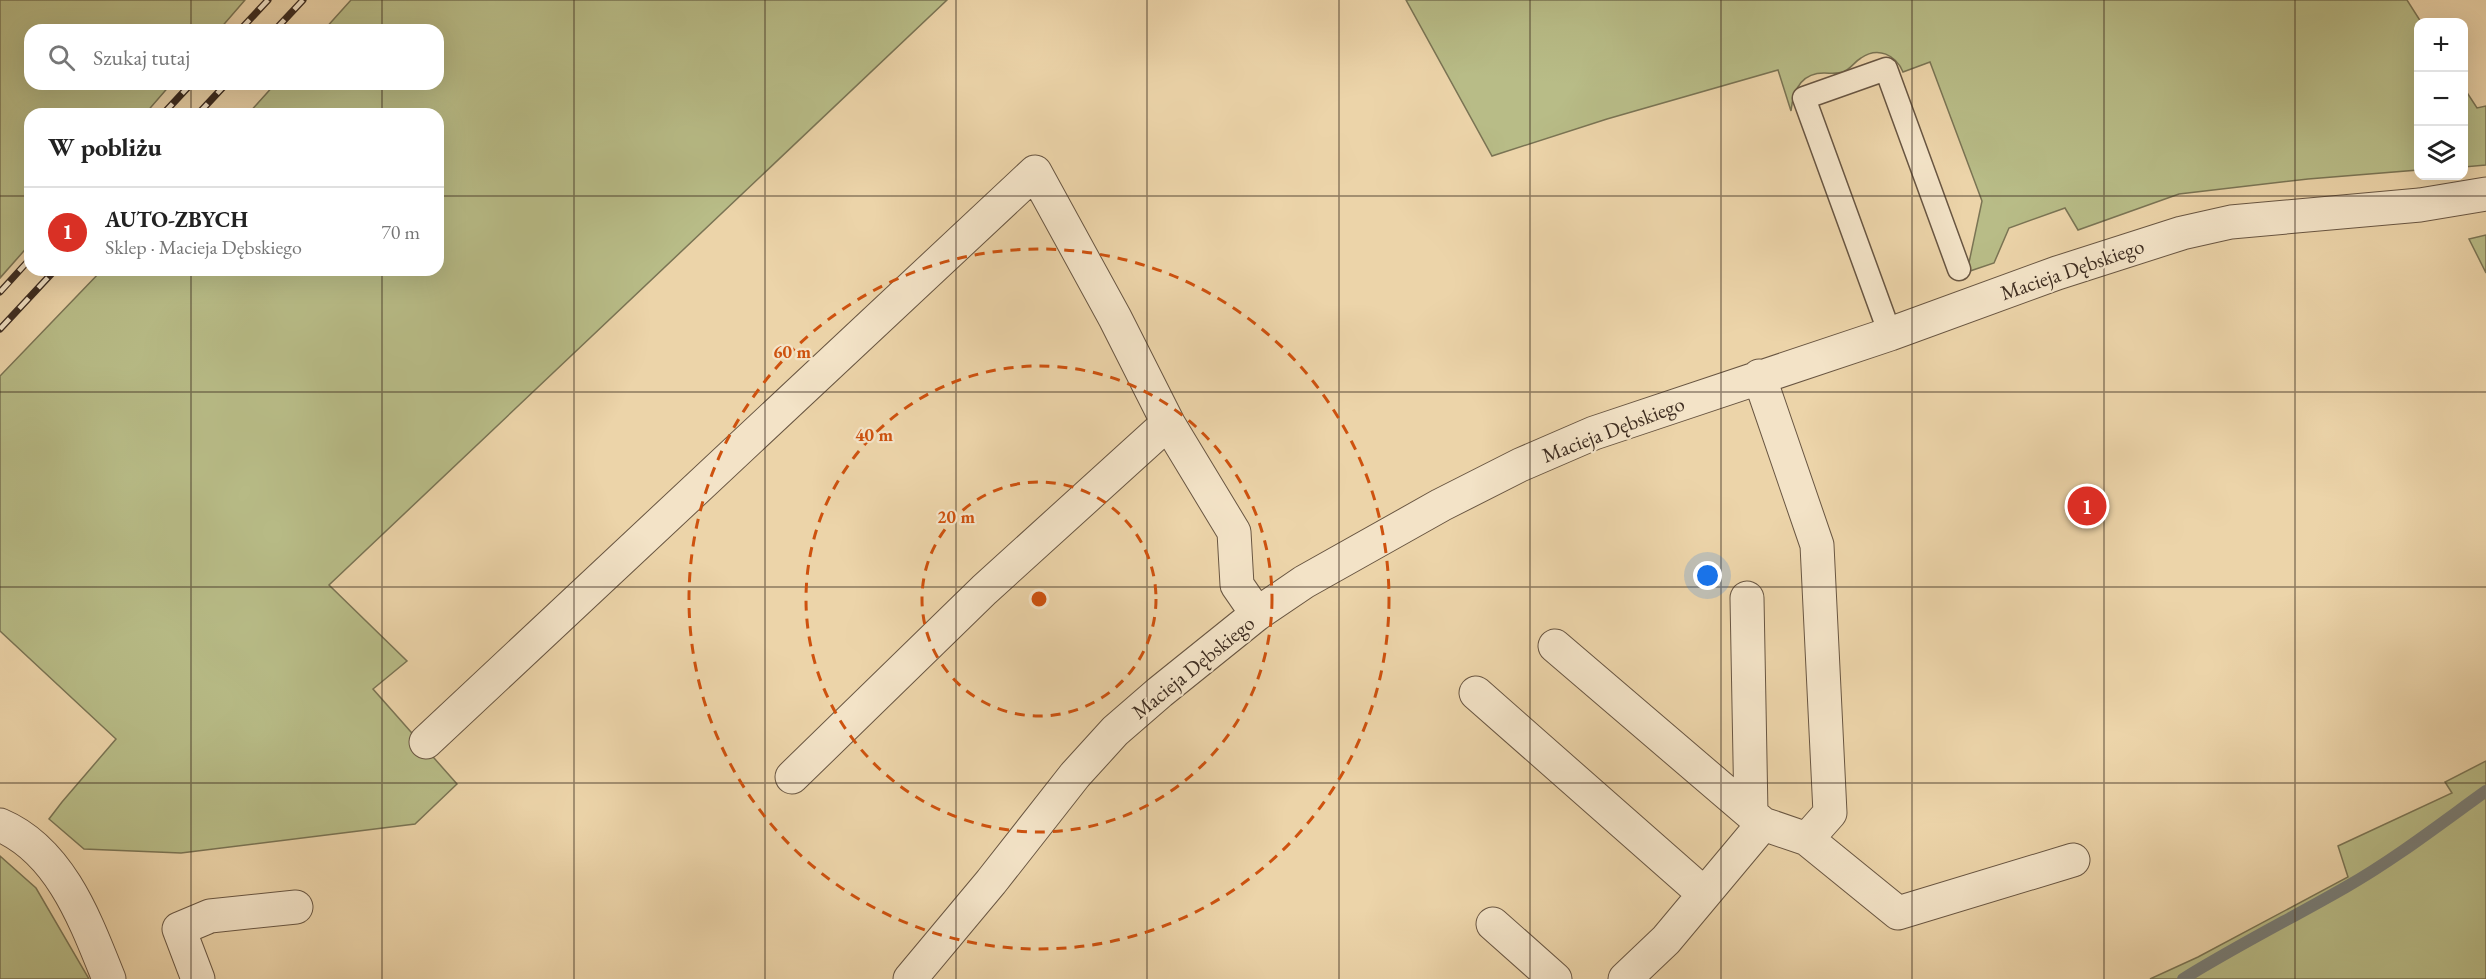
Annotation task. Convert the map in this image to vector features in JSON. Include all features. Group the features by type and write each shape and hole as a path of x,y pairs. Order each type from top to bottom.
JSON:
{"street":[{"path":"426,742 1035,172 1115,318 1167,423 1234,532 1237,585 1257,614"},
{"name":"Macieja Dębskiego","path":"910,979 984,891 1075,775 1115,731 1207,652 1304,582 1388,534 1520,465 1594,433 1890,334 2057,273 2182,233 2231,222 2420,205 2486,194"},
{"path":"1759,376 1817,545 1830,813 1807,839"},
{"path":"792,777 984,590 1167,423"},
{"path":"1625,979 1666,940 1757,819 1747,598"},
{"path":"1555,646 1757,819 1807,839 1898,913 2073,860"},
{"path":"1476,693 1703,893"},
{"path":"0,825 34,846 51,866 84,919 109,979"},
{"path":"198,979 179,929 210,916 296,907"},
{"path":"1493,924 1555,979"}],"lane":[{"path":"1890,334 1804,98 1886,69 1959,269"}],"green space":[{"path":"0,0 245,0 224,24 24,24 24,90 166,90 150,108 24,108 24,251 0,278"},
{"path":"351,0 947,0 329,585 407,661 373,689 457,784 415,824 181,853 84,849 49,819 116,739 0,631 0,376 96,276 444,276 444,108 253,108 270,90 444,90 444,24 329,24"},
{"path":"1406,0 2407,0 2418,18 2414,18 2414,170 2308,179 2179,194 2078,230 2065,208 2009,228 1994,263 1967,272 1982,201 1930,62 1903,72 1896,61 1886,54 1867,54 1843,72 1816,74 1804,79 1796,90 1791,111 1778,70 1607,119 1492,156"},
{"path":"2468,94 2477,108 2486,106 2486,165 2468,167"},
{"path":"2486,235 2486,273 2469,239"},
{"path":"2486,761 2486,979 2150,979 2198,957 2348,877 2338,846 2452,793 2445,782"},
{"path":"0,856 36,888 89,979 0,979"}],"waterway":[{"path":"2183,979 2382,865 2486,791"}],"railway":[{"path":"246,24 268,0"},
{"path":"281,24 303,0"},
{"path":"169,108 185,90"},
{"path":"204,108 220,90"},
{"path":"0,292 24,266"},
{"path":"0,329 49,276"}],"place":[{"name":"AUTO-ZBYCH","path":"2087,506"}]}
